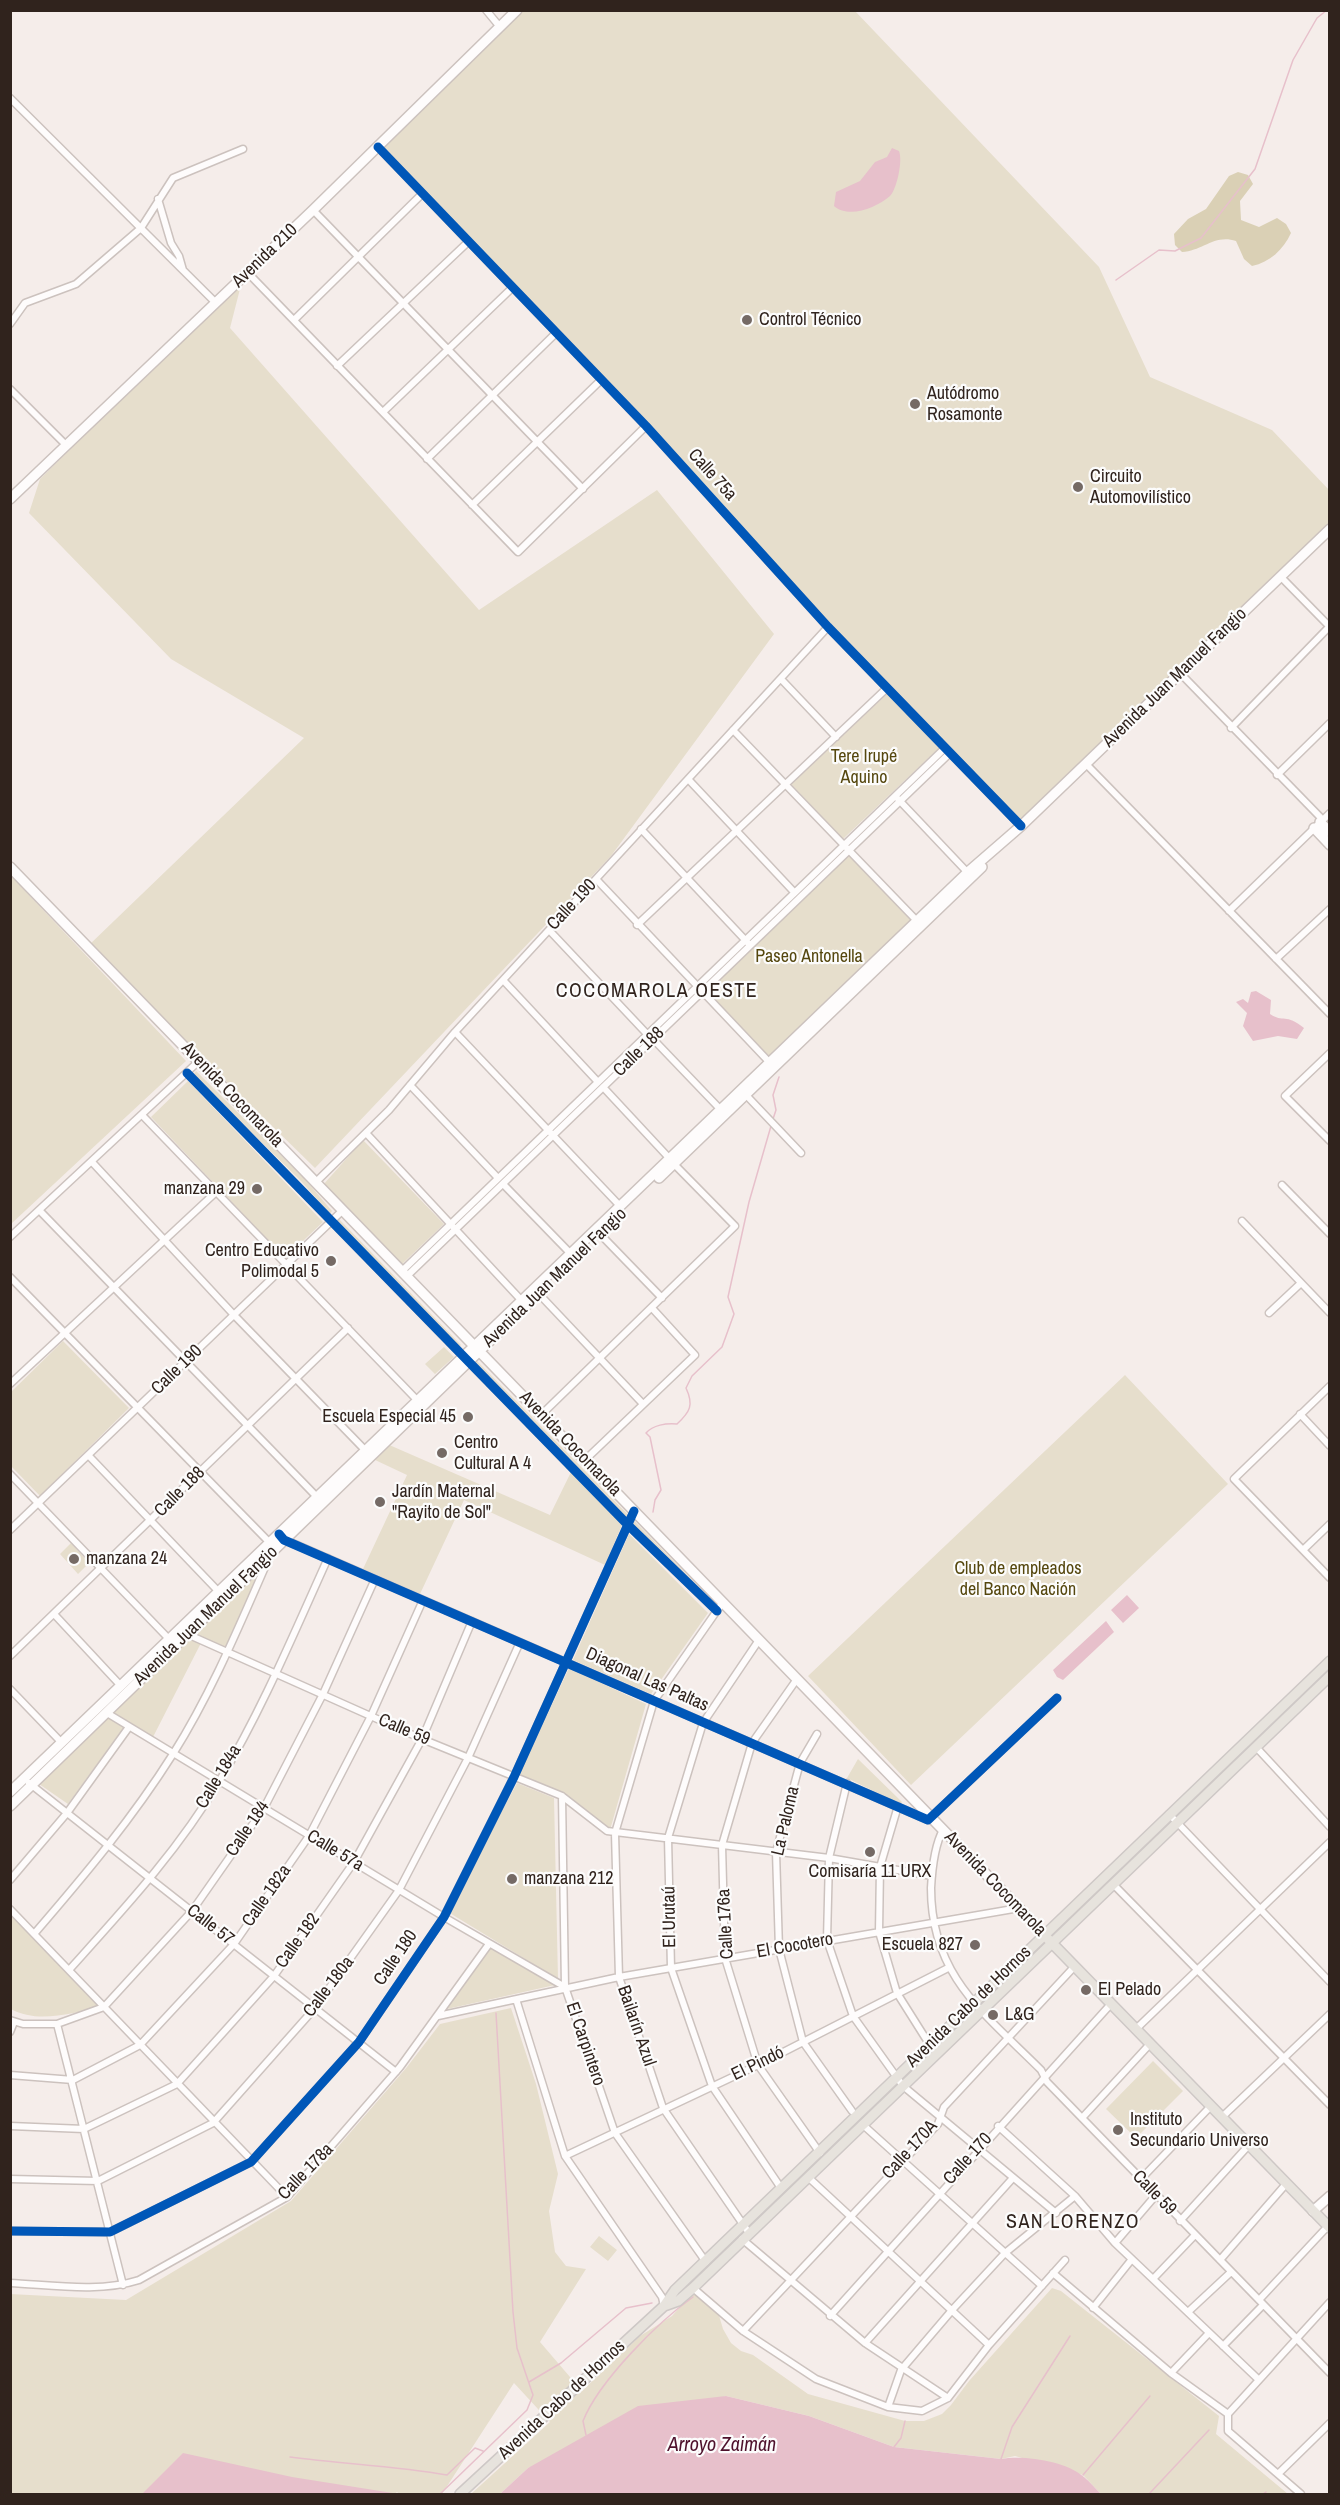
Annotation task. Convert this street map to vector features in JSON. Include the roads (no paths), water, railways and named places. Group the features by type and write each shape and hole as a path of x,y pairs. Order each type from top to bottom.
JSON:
{"main road":[{"name":"Avenida 210","path":"10,499 248,273 517,10"},
{"name":"Avenida Juan Manuel Fangio","path":"281,1537 465,1359 539,1293 600,1234 720,1110 772,1065 919,923 1020,830 1021,826 1329,530"},
{"path":"1319,823 1329,832"},
{"path":"1319,823 1329,845"},
{"name":"Avenida Cocomarola","path":"10,867 1019,1908 1110,2005 1329,2227"},
{"name":"Avenida Juan Manuel Fangio","path":"477,1348 620,1206 746,1095 772,1065"},
{"name":"Avenida Juan Manuel Fangio","path":"10,1806 14,1791 28,1782 107,1713 272,1548 317,1497 417,1400 465,1359"},
{"name":"Avenida Juan Manuel Fangio","path":"28,1782 62,1743 169,1639 219,1592 272,1548"},
{"name":"Avenida Cabo de Hornos","path":"460,2494 664,2306 670,2295 706,2262 745,2232 824,2162 980,2011 1169,1814 1329,1661"},
{"name":"Avenida Cabo de Hornos","path":"664,2306 678,2301 693,2288 745,2232 781,2188 973,2003 1113,1884 1256,1747 1328,1682"},
{"path":"1313,2211 1329,2196"}],"street":[{"path":"486,10 500,27"},
{"path":"10,98 216,303"},
{"name":"Calle 75a","path":"378,147 646,426 828,627 1021,826"},
{"path":"10,324 25,303 76,284 141,228 173,178 243,149"},
{"path":"294,320 422,194"},
{"path":"158,199 171,243 179,256 183,270"},
{"path":"313,210 583,489"},
{"path":"337,366 468,242"},
{"path":"248,273 518,552 646,426"},
{"path":"383,412 512,288"},
{"path":"427,459 556,333"},
{"path":"472,505 601,380"},
{"path":"10,389 67,446"},
{"path":"1231,728 1329,627 1280,576"},
{"name":"Calle 190","path":"316,1182 366,1133 455,1032 828,627"},
{"path":"1180,673 1277,775 1319,823"},
{"path":"781,679 836,737"},
{"path":"637,925 887,688"},
{"path":"1277,775 1329,723"},
{"path":"733,730 919,923"},
{"name":"Calle 188","path":"404,1273 450,1224 553,1136 701,993 795,892 945,748"},
{"name":"Calle 188","path":"404,1273 455,1229 547,1130 696,987 849,850 950,753"},
{"path":"1086,764 1328,1010"},
{"path":"688,779 795,892"},
{"path":"895,796 970,875"},
{"path":"1229,911 1329,813"},
{"path":"641,830 748,942"},
{"path":"596,879 701,993 772,1065"},
{"path":"1276,959 1329,909"},
{"path":"549,930 647,1034"},
{"path":"503,980 598,1082"},
{"path":"455,1032 620,1206"},
{"path":"653,1039 720,1110"},
{"path":"1329,1053 1285,1096 1329,1141"},
{"path":"10,1237 199,1061"},
{"path":"188,1073 330,1222 628,1525 717,1611"},
{"path":"410,1085 571,1254"},
{"path":"541,1414 735,1226 603,1087"},
{"path":"746,1095 801,1154"},
{"path":"142,1115 417,1400"},
{"path":"366,1133 522,1301"},
{"path":"92,1162 234,1315 365,1450"},
{"path":"1282,1185 1329,1234"},
{"path":"10,1384 215,1193"},
{"path":"39,1210 317,1497"},
{"name":"Calle 190","path":"10,1530 90,1456 343,1210"},
{"path":"1242,1221 1329,1313"},
{"path":"600,1234 662,1298"},
{"path":"10,1277 272,1548 228,1652 173,1753 110,1846 34,1934"},
{"path":"1269,1313 1300,1283"},
{"path":"539,1293 643,1404"},
{"path":"585,1460 695,1355 652,1308"},
{"name":"Calle 188","path":"10,1656 348,1328"},
{"path":"10,1373 16,1379"},
{"path":"1329,1386 1234,1479 1329,1578"},
{"path":"1300,1414 1329,1446"},
{"path":"90,1456 219,1592"},
{"path":"10,1474 169,1639"},
{"name":"Calle 180","path":"10,2231 110,2232 251,2162 359,2042 444,1917 568,1663 634,1511"},
{"path":"1303,1550 1329,1524"},
{"name":"Diagonal Las Paltas","path":"281,1537 703,1723 928,1820 932,1818"},
{"name":"Calle 184a","path":"69,1970 151,1879 219,1781 276,1673 328,1558"},
{"name":"Calle 184","path":"57,2024 104,2007 192,1911 264,1808 323,1694 375,1579"},
{"name":"Calle 182a","path":"73,2080 140,2045 234,1944 309,1836 371,1716 423,1600"},
{"name":"Bailarín Azul","path":"723,1602 654,1701 615,1833 619,1977 663,2108 745,2232 790,2282 830,2316 901,2370 948,2398"},
{"path":"54,1614 121,1686"},
{"name":"Calle 182","path":"10,2126 84,2129 177,2084 274,1976 354,1862 422,1739 472,1621"},
{"name":"Calle 59","path":"187,1634 422,1739 562,1796 607,1831 615,1833"},
{"name":"El Urutaú","path":"759,1640 703,1723 668,1838 672,1968 712,2086 781,2188"},
{"name":"Calle 180a","path":"10,2179 98,2181 213,2123 315,2008 399,1890 468,1758 519,1642"},
{"name":"Calle 176a","path":"798,1680 752,1743 722,1845 725,1958 758,2065 820,2151 819,2155 824,2162"},
{"path":"10,1689 62,1743"},
{"path":"932,1818 1058,1698"},
{"name":"Calle 57a","path":"107,1713 565,1988"},
{"path":"10,1880 67,1813 129,1727"},
{"name":"La Paloma","path":"818,1734 800,1763 776,1852 779,1949 803,2042 852,2111"},
{"path":"1256,1747 1329,1827"},
{"name":"Calle 57","path":"28,1782 396,2072"},
{"path":"847,1784 829,1858 827,1940 853,2016 903,2086 1012,2179 1056,2213"},
{"name":"El Carpintero","path":"562,1796 565,1988 615,2133 706,2262"},
{"path":"898,1806 880,1867 879,1932 897,1993 926,2039"},
{"path":"1169,1814 1329,1982"},
{"name":"Calle 59","path":"943,1830 932,1876 933,1922 948,1968 980,2011 1007,2036 1140,2180 1329,2373"},
{"path":"615,1833 829,1858 932,1876"},
{"path":"1135,2030 1329,1842"},
{"path":"1113,1884 1329,2105"},
{"name":"El Cocotero","path":"437,2017 619,1977 1019,1908"},
{"path":"10,1909 213,2123 287,2197"},
{"name":"Calle 178a","path":"10,2283 123,2285 139,2280 287,2197 396,2072 489,1944"},
{"name":"Calle 170A","path":"743,2331 938,2124 944,2107 1007,2036 1074,1967"},
{"name":"El Pindó","path":"565,2156 758,2065 948,1968"},
{"path":"516,1999 565,2156 662,2297 664,2306"},
{"name":"Calle 170","path":"830,2316 998,2126 1110,2005"},
{"path":"1221,2118 1329,2014"},
{"path":"10,2032 12,2021 57,2024 123,2285"},
{"path":"1082,2118 1149,2045"},
{"path":"10,2075 73,2080"},
{"path":"1140,2180 1210,2107"},
{"path":"862,2124 1041,2286"},
{"path":"998,2126 1075,2196 1115,2242 1259,2380"},
{"path":"1180,2221 1248,2146"},
{"path":"808,2176 989,2345"},
{"path":"865,2343 923,2281 1012,2179"},
{"path":"1220,2260 1286,2184"},
{"path":"888,2407 901,2370 953,2309 1005,2253 1075,2196"},
{"path":"1115,2242 1156,2196"},
{"path":"1223,2346 1329,2227"},
{"path":"1153,2279 1196,2235"},
{"path":"1093,2307 1132,2259"},
{"path":"693,2288 743,2331 816,2379 888,2407 922,2411 948,2398 989,2345 1065,2260"},
{"path":"1188,2312 1231,2272"},
{"path":"1053,2273 1171,2373 1228,2414"},
{"path":"1301,2494 1228,2431 1228,2414 1329,2302"},
{"path":"1171,2373 1209,2332"},
{"path":"1278,2474 1329,2423"}],"water":[{"path":"892,148 899,151 900,167 890,196 870,208 855,212 840,210 834,206 836,192 860,181 875,162 887,157"},
{"path":"1256,991 1271,1000 1270,1014 1278,1018 1289,1019 1304,1028 1297,1039 1278,1036 1253,1041 1243,1026 1247,1013 1236,1002 1243,999 1248,1003 1251,992"},
{"path":"1127,1595 1139,1608 1123,1623 1111,1610"},
{"path":"1106,1621 1114,1632 1063,1680 1057,1677 1053,1670"},
{"name":"Arroyo Zaimán","path":"726,2396 809,2416 894,2447 1001,2459 1044,2460 1056,2463 1076,2471 1101,2494 500,2494 528,2468 638,2406"},
{"path":"183,2453 292,2477 399,2494 142,2494"}],"waterway":[{"path":"1116,280 1159,250 1175,251 1201,238 1255,169 1293,60 1317,18 1327,10"},
{"path":"773,1119 776,1110 773,1095 779,1077"},
{"path":"653,1512 655,1500 661,1490 650,1437 646,1433 660,1425 677,1424 685,1416 690,1404 686,1388 692,1376 722,1347 734,1314 728,1297 749,1202 771,1126"},
{"path":"440,2494 527,2410 533,2395 517,2348 513,2312 496,2013"},
{"path":"586,2435 583,2421 602,2388 631,2353 663,2321 693,2297"},
{"path":"529,2382 561,2363 626,2308 652,2303"},
{"path":"1001,2459 1012,2427 1070,2336"},
{"path":"1083,2475 1150,2396"},
{"path":"894,2447 901,2438 905,2421"},
{"path":"1149,2494 1209,2430"},
{"path":"290,2457 447,2475 475,2448 483,2451"}],"place":[{"name":"Control Técnico","path":"747,320"},
{"name":"Autódromo Rosamonte","path":"915,404"},
{"name":"Circuito Automovilístico","path":"1078,487"},
{"name":"manzana 29","path":"257,1189"},
{"name":"Centro Educativo Polimodal 5","path":"331,1261"},
{"name":"Escuela Especial 45","path":"468,1417"},
{"name":"Centro Cultural A 4","path":"442,1453"},
{"name":"Jardín Maternal \"Rayito de Sol\"","path":"380,1502"},
{"name":"manzana 24","path":"74,1559"},
{"name":"Comisaría 11 URX","path":"870,1852"},
{"name":"manzana 212","path":"512,1879"},
{"name":"Escuela 827","path":"975,1945"},
{"name":"El Pelado","path":"1086,1990"},
{"name":"L&G","path":"993,2015"},
{"name":"Instituto Secundario Universo","path":"1118,2130"}],"district":[{"name":"COCOMAROLA OESTE","path":"657,992"},
{"name":"SAN LORENZO","path":"1073,2223"}],"park label":[{"name":"Tere Irupé Aquino","path":"864,768"},
{"name":"Paseo Antonella","path":"809,957"},
{"name":"Club de empleados del Banco Nación","path":"1018,1579"}]}
